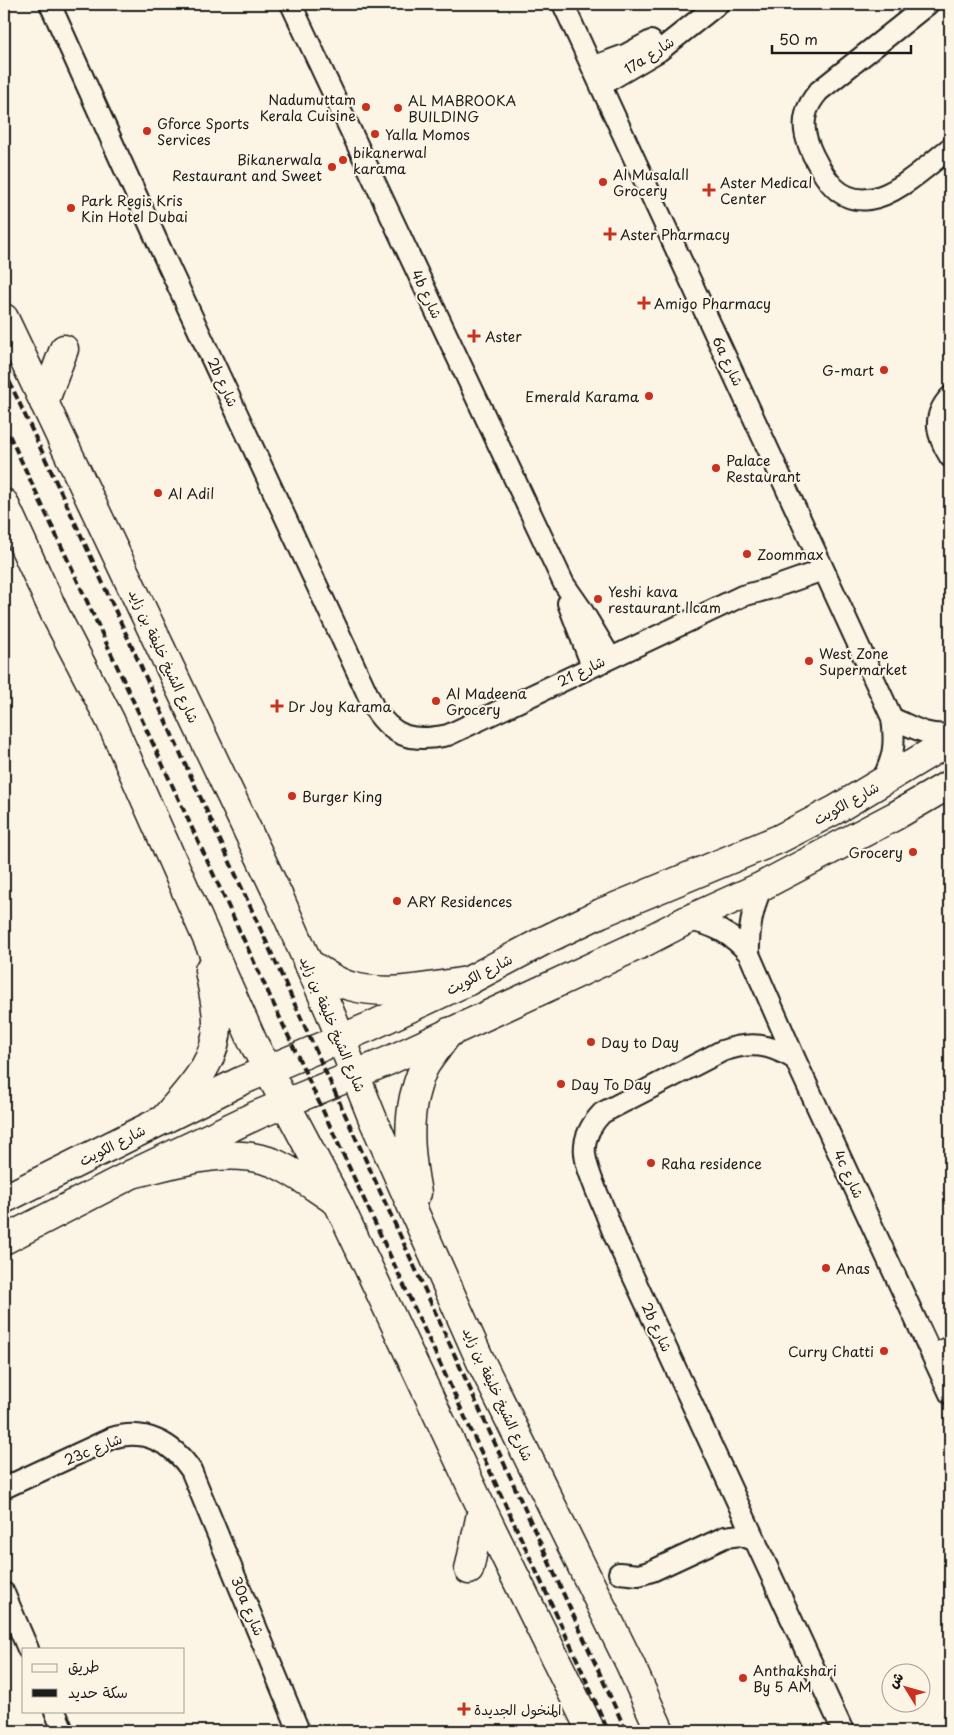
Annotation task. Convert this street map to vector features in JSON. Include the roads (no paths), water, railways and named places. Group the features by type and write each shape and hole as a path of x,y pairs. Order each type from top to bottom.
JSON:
{"main road":[{"name":"شارع الشيخ خليفة بن زايد","path":"4,318 279,897 341,1039 372,1117 497,1396 630,1664 660,1731"},
{"path":"44,403 64,349"},
{"path":"4,503 55,614 110,720 253,1042 284,1104 338,1203 482,1509 591,1731"},
{"name":"شارع الكويت","path":"4,1199 241,1081 341,1039 468,981 602,913 779,839 835,810 950,742"},
{"path":"4,1240 132,1174 257,1114 388,1061 762,886 887,820 950,784"},
{"path":"639,945 630,943 623,937 619,929 620,920 624,912 630,907 660,889"},
{"path":"164,1120 198,1079 215,1046 217,1034 216,1013 202,929"},
{"path":"307,962 333,979 364,989 408,989 468,981"},
{"path":"425,1238 411,1161 409,1136 411,1111 425,1065 450,1032"},
{"path":"132,1174 201,1158 237,1155 272,1162 338,1203"},
{"path":"469,1570 482,1509"}],"street":[{"name":"2b شارع","path":"50,4 162,252 374,708 382,720 392,729 418,739"},
{"name":"4b شارع","path":"291,4 564,584 573,619 601,662"},
{"name":"6a شارع","path":"563,4 892,718 893,754 880,784"},
{"name":"17a شارع","path":"601,85 659,51 718,4"},
{"path":"929,4 819,91 810,102 805,115 804,128 807,142 824,177 840,193 866,200 879,198 892,192 950,148"},
{"name":"17a شارع","path":"592,67 626,55 667,33 696,21"},
{"path":"950,397 942,408 938,418 937,429 941,443 950,457"},
{"name":"شارع 21","path":"418,739 448,735 742,596 772,588 820,563"},
{"path":"892,718 917,731 931,735 950,734"},
{"name":"4c شارع","path":"749,954 748,936 750,919 762,886"},
{"name":"4c شارع","path":"687,920 715,927 740,943 749,954 795,1059 940,1361 950,1394"},
{"name":"2b شارع","path":"795,1059 775,1049 753,1044 737,1046 722,1051 602,1113 592,1124 586,1137 584,1151 586,1165 615,1237 843,1731"},
{"path":"940,1361 950,1347"},
{"name":"23c شارع","path":"4,1488 112,1438 124,1435 137,1435 163,1442 174,1449 183,1459 196,1482"},
{"name":"30a شارع","path":"196,1482 299,1731"},
{"path":"619,1573 639,1575 652,1571 724,1537 741,1535 756,1541"},
{"path":"4,1593 28,1648"},
{"path":"55,1712 63,1731"}],"railway":[{"path":"4,370 626,1731"},
{"path":"4,424 576,1657 608,1731"}],"place":[{"name":"Nadumuttam Kerala Cuisine","path":"366,107"},
{"name":"AL MABROOKA BUILDING","path":"398,108"},
{"name":"Gforce Sports Services","path":"147,131"},
{"name":"Yalla Momos","path":"375,134"},
{"name":"bikanerwal karama","path":"343,160"},
{"name":"Bikanerwala Restaurant and Sweet","path":"332,167"},
{"name":"Al Musalall Grocery","path":"603,182"},
{"name":"Aster Medical Center","path":"709,190"},
{"name":"Park Regis Kris Kin Hotel Dubai","path":"71,208"},
{"name":"Aster Pharmacy","path":"610,234"},
{"name":"Amigo Pharmacy","path":"644,303"},
{"name":"Aster","path":"474,336"},
{"name":"G-mart","path":"884,370"},
{"name":"Emerald Karama","path":"649,396"},
{"name":"Palace Restaurant","path":"716,468"},
{"name":"Al Adil","path":"158,493"},
{"name":"Zoommax","path":"747,554"},
{"name":"Yeshi kava restaurant llcam","path":"598,599"},
{"name":"West Zone Supermarket","path":"809,661"},
{"name":"Al Madeena Grocery","path":"436,701"},
{"name":"Dr Joy Karama","path":"277,706"},
{"name":"Burger King","path":"292,796"},
{"name":"Grocery","path":"913,852"},
{"name":"ARY Residences","path":"397,901"},
{"name":"Day to Day","path":"591,1042"},
{"name":"Day To Day","path":"561,1084"},
{"name":"Raha residence","path":"651,1163"},
{"name":"Anas","path":"826,1268"},
{"name":"Curry Chatti","path":"884,1351"},
{"name":"Anthakshari By 5 AM","path":"743,1678"},
{"name":"المنخول الجديدة","path":"464,1709"}]}
